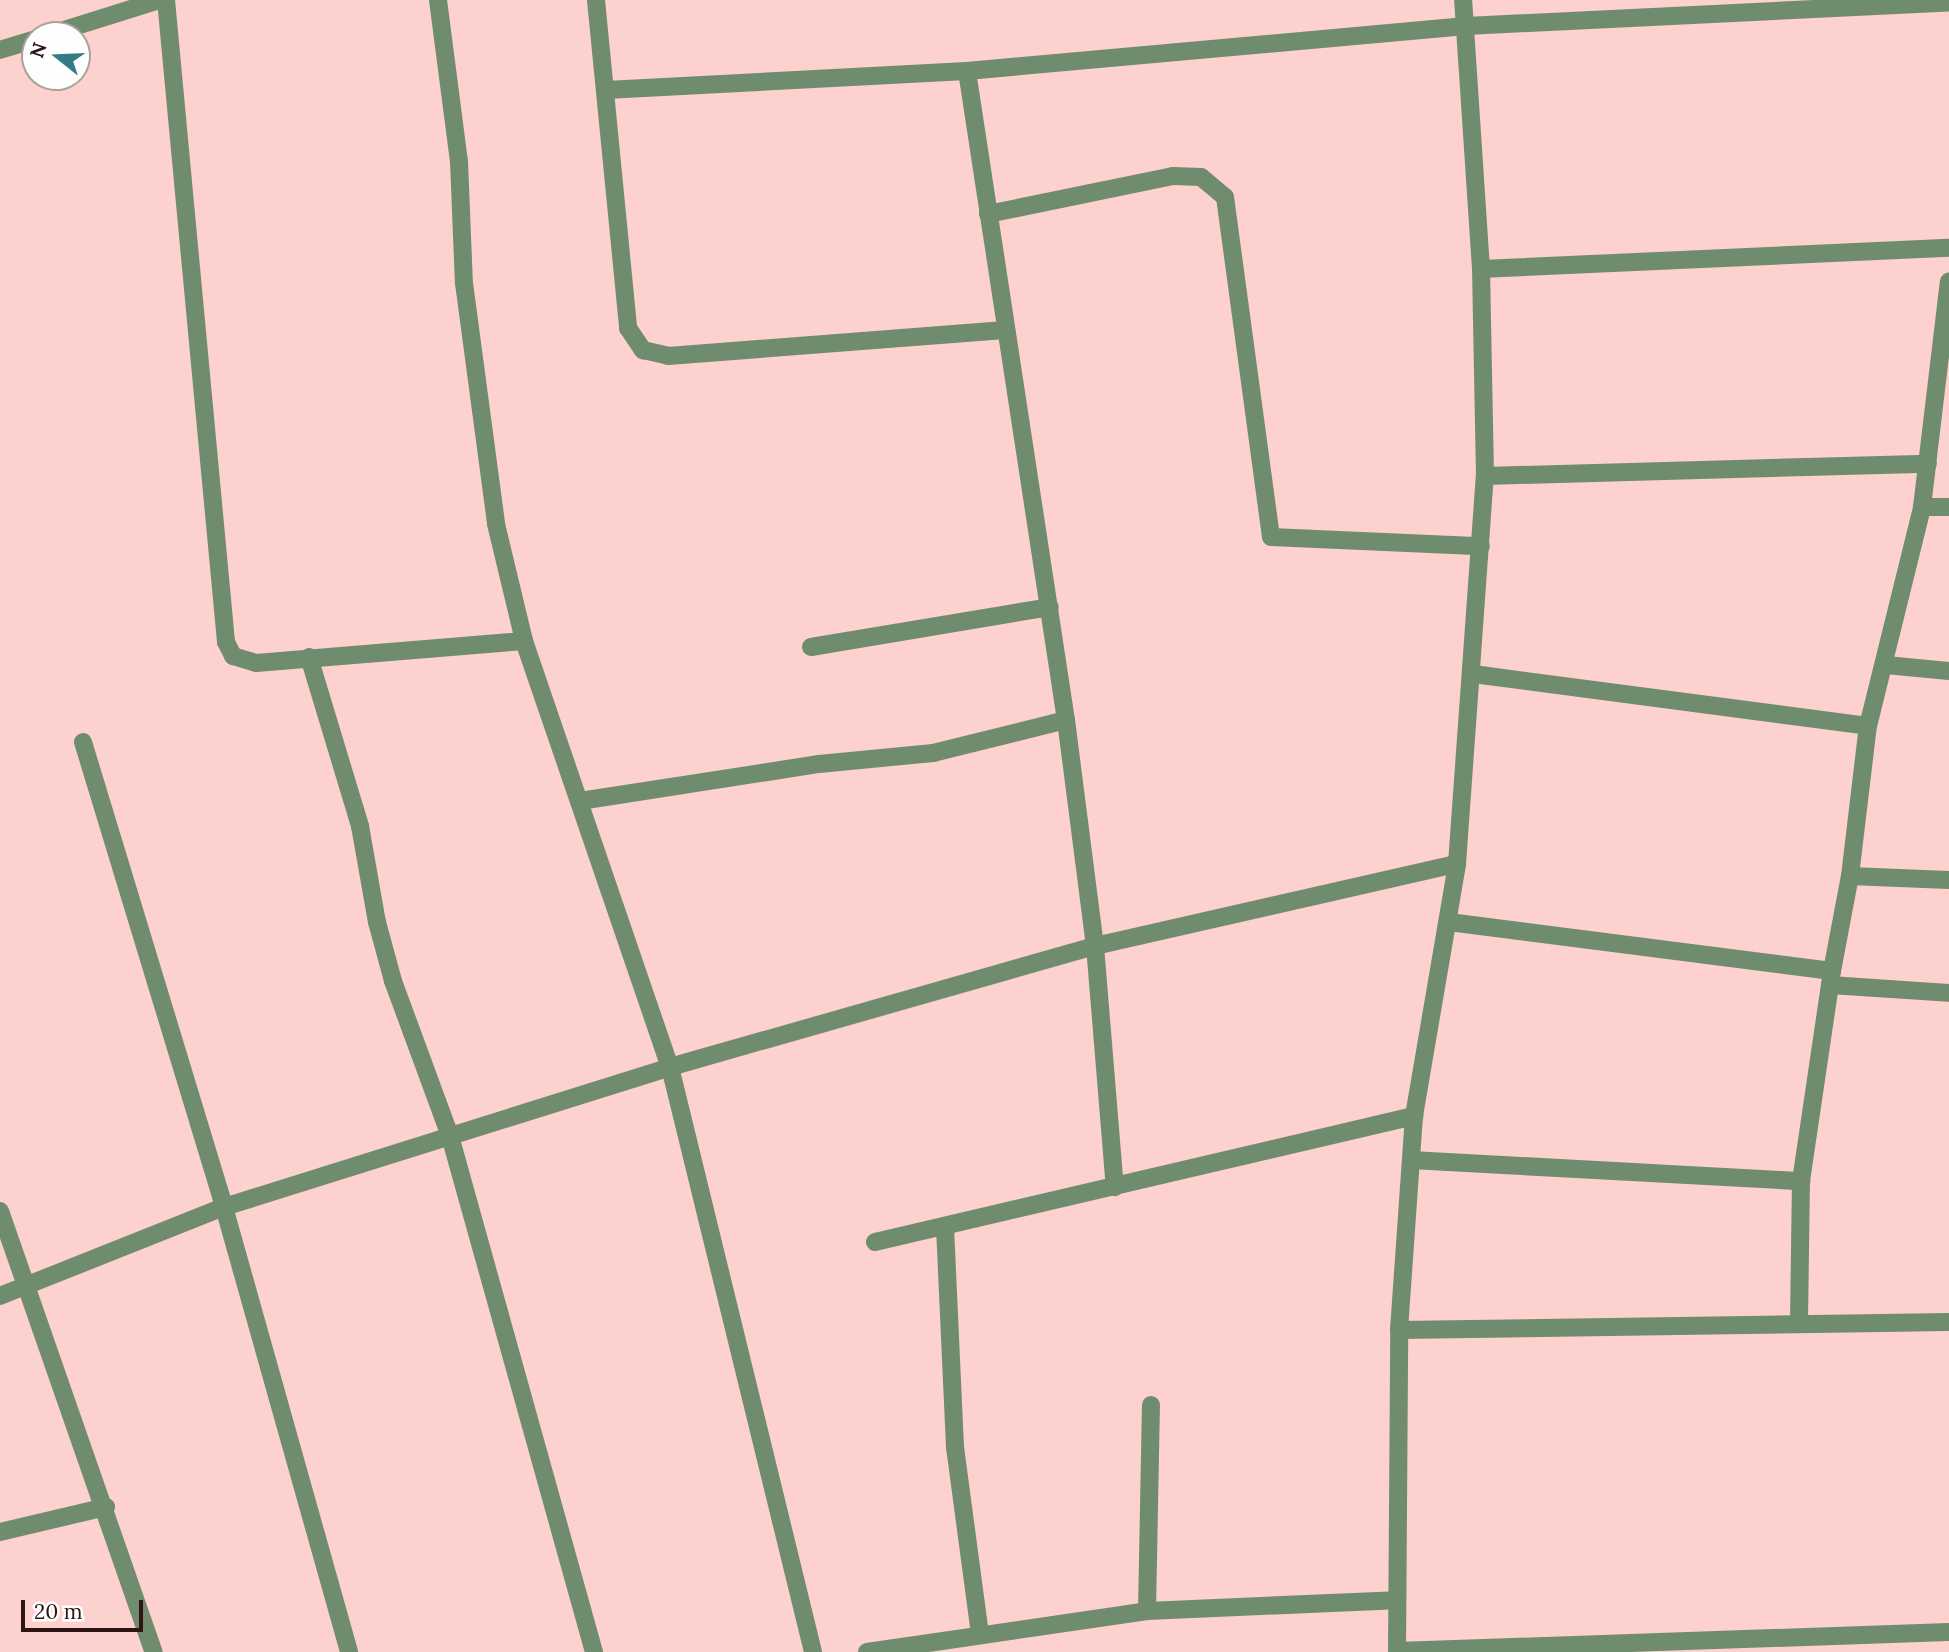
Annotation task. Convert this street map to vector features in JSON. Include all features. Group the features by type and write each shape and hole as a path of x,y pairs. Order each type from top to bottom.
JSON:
{"street":[{"path":"91,22 160,0"},
{"path":"166,0 226,642 233,656 256,663 524,641"},
{"path":"438,0 459,161 464,283 496,524 524,641 670,1067 813,1652"},
{"path":"596,0 628,328 643,349 668,356 1005,330"},
{"path":"1464,0 1481,269 1485,476 1473,674 1457,864 1414,1116 1399,1330 1397,1651 1949,1632"},
{"path":"606,90 967,71 1466,26 1949,2"},
{"path":"0,50 21,43"},
{"path":"967,71 1066,720 1095,946 1115,1186"},
{"path":"988,215 1173,176 1201,177 1225,197 1271,537 1481,545"},
{"path":"1481,269 1949,248"},
{"path":"1799,1322 1801,1181 1831,978 1850,876 1868,726 1886,665 1922,508 1949,282"},
{"path":"1485,476 1928,464"},
{"path":"1922,508 1949,507"},
{"path":"811,647 1049,607"},
{"path":"309,657 360,825 377,922 393,981 450,1136 594,1652"},
{"path":"1886,665 1949,671"},
{"path":"1473,674 1868,726"},
{"path":"580,800 819,764 933,753 1066,720"},
{"path":"83,742 225,1207 349,1652"},
{"path":"0,1296 225,1207 670,1067 1095,946 1457,864"},
{"path":"1850,876 1949,880"},
{"path":"1449,922 1949,993"},
{"path":"875,1242 1414,1116"},
{"path":"1411,1160 1801,1181"},
{"path":"0,1211 106,1507 154,1652"},
{"path":"945,1227 955,1447 980,1634"},
{"path":"1399,1330 1799,1322 1949,1322"},
{"path":"1147,1611 1151,1405"},
{"path":"0,1532 106,1507"},
{"path":"867,1652 1147,1611 1396,1600"}]}
